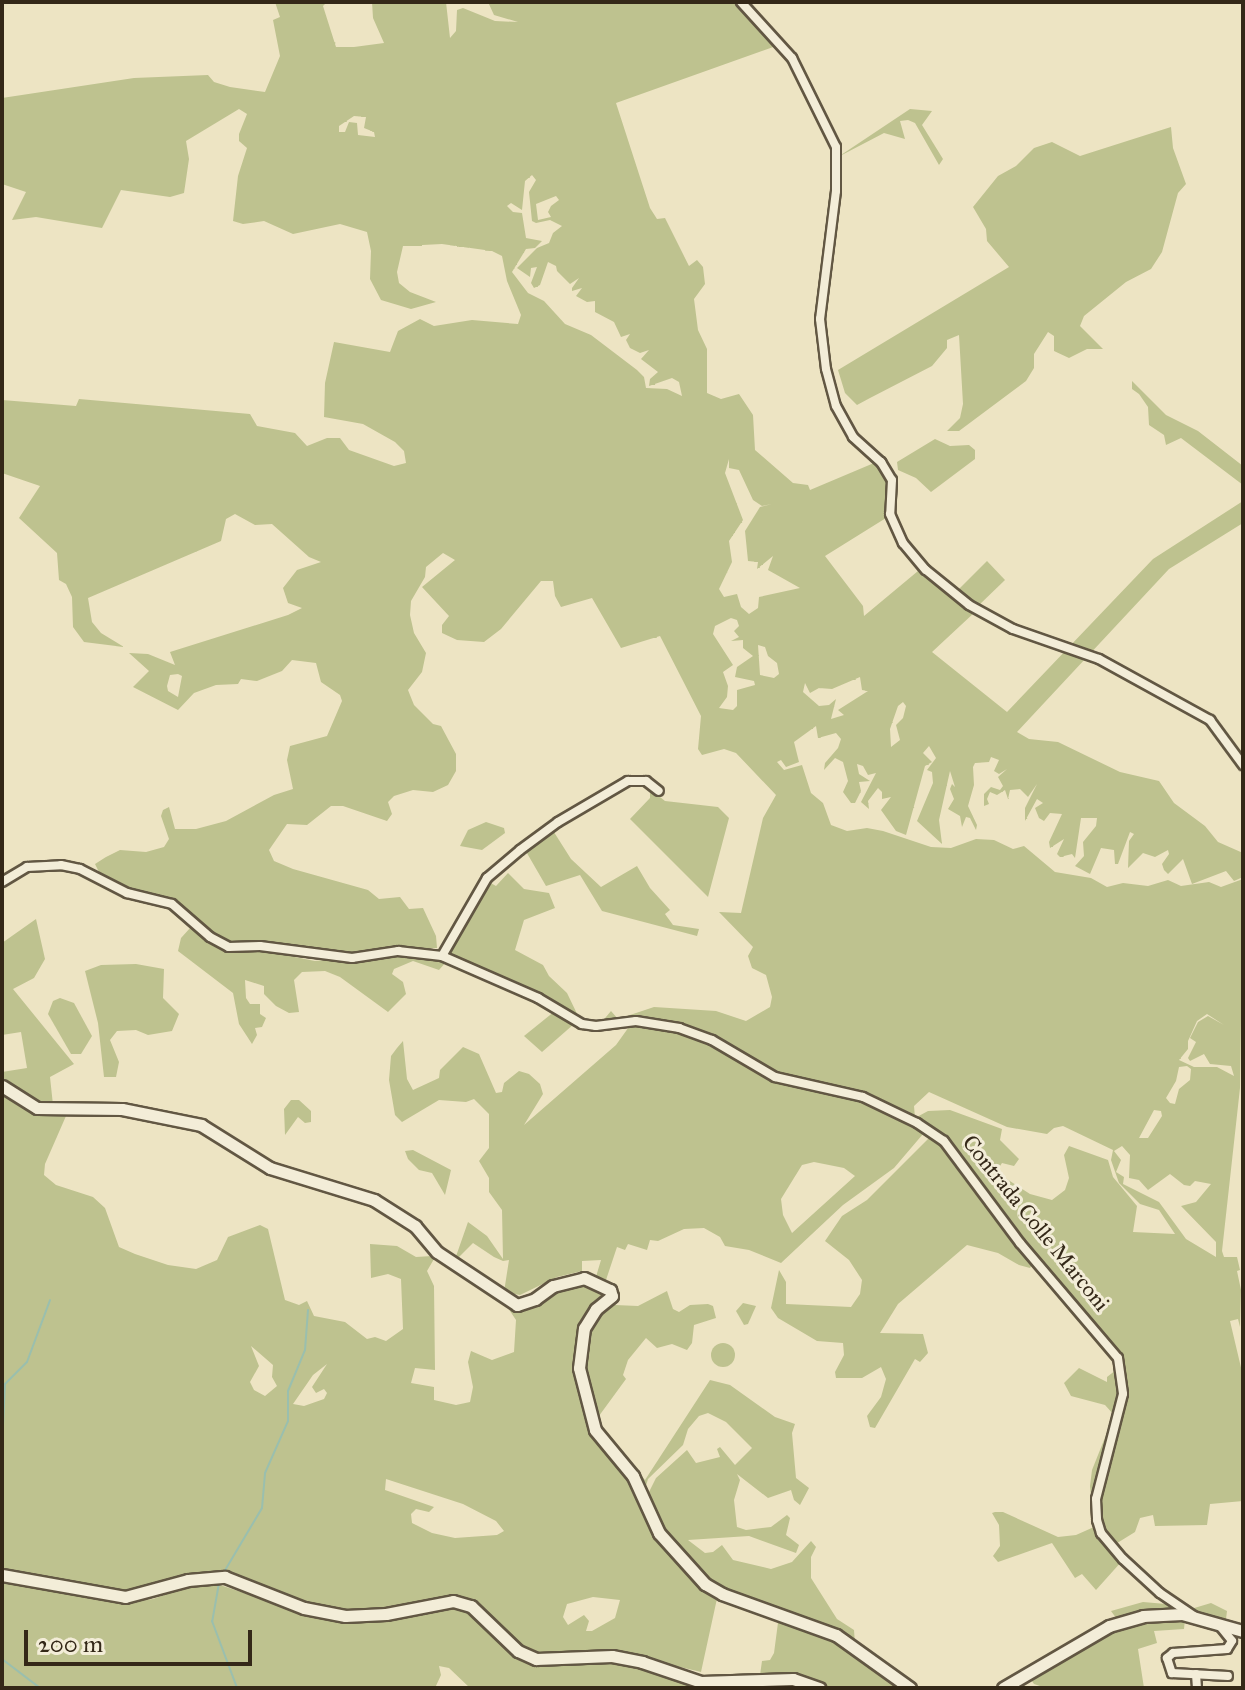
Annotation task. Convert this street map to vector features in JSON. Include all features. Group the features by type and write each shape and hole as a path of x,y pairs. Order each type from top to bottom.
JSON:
{"street":[{"path":"741,2 792,58 836,147 836,191 820,319 826,369 836,406 853,437 881,462 892,480 890,514 903,543 926,570 969,605 1013,629 1099,659 1210,720 1243,765"},
{"path":"442,956 487,878 520,850 558,822 628,781 646,781 659,791"},
{"name":"Contrada Colle Marconi","path":"2,882 27,867 61,865 80,869 127,893 172,904 210,937 229,947 260,946 352,958 398,951 442,956 538,998 582,1024 596,1026 636,1021 679,1028 712,1040 775,1077 863,1097 894,1109 944,1141 1020,1243 1118,1358 1123,1394 1096,1499 1097,1520 1108,1544 1123,1559 1160,1593 1195,1617"},
{"path":"2,1086 37,1108 122,1109 201,1125 270,1168 374,1200 415,1226 437,1252 517,1305 570,1281 584,1278 605,1287 612,1296 590,1316 580,1338 579,1368 588,1410 595,1430 633,1476 659,1533 705,1584 722,1594 836,1635 910,1688"},
{"path":"2,1575 125,1597 217,1576 238,1580 304,1608 345,1616 386,1614 453,1601 471,1606 518,1651 536,1659 612,1656 701,1682 793,1679 819,1688"},
{"path":"1003,1688 1109,1626 1163,1613 1195,1617 1243,1631"},
{"path":"1218,1623 1232,1641 1227,1649 1173,1653 1167,1658 1172,1673 1228,1676"},
{"path":"1196,1674 1197,1688"}],"green space":[{"path":"275,2 327,2 323,6 336,47 354,47 384,43 373,18 372,2 446,2 450,38 456,31 457,10 463,8 495,21 518,22 494,15 488,2 735,2 776,46 616,103 650,208 657,219 665,218 689,266 697,260 703,267 705,284 694,299 698,330 707,349 707,393 721,399 739,394 753,415 755,450 793,483 808,485 810,490 874,463 889,482 886,518 825,556 863,606 864,616 918,571 975,612 932,652 1007,712 1153,559 1243,501 1243,523 1169,569 1017,732 1029,739 1058,742 1120,772 1159,781 1174,803 1205,826 1218,842 1243,853 1243,877 1234,881 1226,871 1192,884 1183,859 1168,874 1164,870 1162,864 1169,854 1168,850 1155,857 1143,853 1128,868 1129,841 1134,834 1130,832 1118,864 1115,864 1114,850 1101,848 1090,874 1075,866 1084,856 1083,842 1096,826 1097,818 1081,818 1075,858 1072,854 1060,857 1057,854 1064,839 1050,848 1049,842 1062,814 1050,813 1044,821 1039,818 1035,808 1043,803 1037,799 1025,821 1025,808 1037,784 1028,797 1020,789 1010,790 1008,799 1005,790 997,795 990,792 987,799 989,804 984,806 984,794 991,787 1000,790 1003,786 998,777 1007,769 999,774 994,771 999,760 991,757 989,762 975,763 973,767 974,785 968,806 977,825 976,830 970,818 966,817 962,827 960,816 948,809 954,799 950,789 952,784 955,787 950,771 939,820 942,844 917,821 933,783 932,772 927,770 936,758 929,746 923,753 932,762 925,766 906,835 896,831 881,810 891,797 882,799 878,788 868,801 869,809 861,802 876,773 868,775 863,766 857,764 859,774 870,781 859,782 861,791 855,803 851,803 843,792 848,781 843,762 835,758 824,770 825,763 838,748 841,739 836,733 818,738 816,726 794,742 799,762 786,767 781,760 777,762 784,770 802,765 811,793 823,803 831,825 847,831 867,828 883,831 931,847 951,848 976,839 994,840 1013,849 1024,846 1055,872 1091,878 1107,887 1123,883 1148,886 1168,880 1181,886 1209,882 1221,887 1243,879 1240,1088 1222,1251 1224,1257 1237,1257 1240,1270 1237,1271 1241,1290 1240,1327 1238,1319 1230,1321 1243,1376 1243,1501 1210,1504 1207,1525 1155,1526 1153,1515 1140,1518 1135,1532 1114,1545 1105,1536 1098,1519 1117,1425 1121,1369 953,1151 915,1118 846,1089 775,1074 683,1026 639,1018 601,1023 611,1011 618,1019 654,1007 716,1011 746,1021 770,1007 772,997 766,975 752,968 748,956 753,947 719,912 741,913 763,818 776,795 736,753 724,749 702,755 698,749 701,716 660,636 621,648 592,598 561,607 555,596 553,581 541,581 501,629 484,642 457,640 442,633 442,625 449,616 422,587 455,560 443,553 426,567 425,577 411,601 410,615 414,633 426,653 422,672 408,690 414,705 433,724 441,726 456,754 456,771 448,785 433,792 413,790 394,796 388,802 392,814 387,821 343,806 331,806 307,825 287,824 269,850 274,861 293,869 368,890 379,899 400,897 409,909 423,908 436,936 437,948 397,948 363,955 231,945 206,930 180,905 164,898 133,893 102,878 95,864 120,850 146,852 164,847 169,839 161,816 163,810 169,807 175,829 196,829 226,821 274,795 293,789 287,760 290,746 327,736 342,701 340,695 321,682 316,663 292,660 282,671 257,681 241,679 238,684 216,685 194,693 178,710 133,687 149,671 129,653 148,654 175,665 170,652 288,615 302,608 288,603 283,588 297,570 321,562 309,557 272,524 255,525 235,514 226,519 221,541 88,598 92,622 101,633 124,647 84,642 73,627 72,597 66,584 59,580 57,553 19,518 40,486 2,473 2,400 76,406 79,399 250,414 257,426 295,433 307,446 327,438 340,438 349,450 394,466 406,463 404,451 395,442 363,424 324,417 325,383 334,342 390,352 398,331 420,319 434,326 472,320 518,324 521,315 507,281 502,256 492,251 442,244 403,246 397,272 399,283 410,292 436,302 411,309 381,300 370,279 371,251 367,232 340,224 293,234 264,221 243,224 233,221 238,176 247,148 239,141 239,134 247,114 239,109 186,141 189,159 184,193 170,197 121,190 102,228 36,217 12,220 26,192 2,184 2,98 134,78 208,75 214,82 230,87 265,92 280,56 273,20 280,17","holes":["354,116 366,117 364,128 374,132 375,137 358,135 357,123 349,122 345,132 339,132 339,126","532,175 536,180 529,192 532,221 550,220 562,226 553,233 549,243 537,248 517,268 530,277 531,268 537,267 531,283 534,288 540,285 548,262 556,266 570,284 579,278 572,288 572,291 582,288 576,296 587,302 595,301 595,312 614,322 621,337 630,334 626,340 630,348 640,353 649,350 641,359 658,372 650,379 649,386 672,378 679,382 682,396 667,389 646,388 644,377 637,370 591,335 565,324 544,301 528,293 512,272 526,249 535,248 542,241 526,238 522,213 513,212 507,206 511,203 522,210 525,181","556,196 559,200 548,212 551,217 538,220 536,204","729,459 729,468 739,470 753,500 762,506 772,504 760,507 745,531 748,561 758,562 757,569 773,556 768,570 800,588 759,597 758,608 749,614 741,607 737,594 724,597 719,589 732,562 729,541 743,520 725,473","731,618 737,620 739,626 734,631 739,637 731,641 743,640 743,648 753,656 737,667 735,677 754,681 755,685 737,690 737,706 733,710 719,708 727,697 728,686 723,672 733,665 713,634 715,626","758,645 765,647 768,656 777,663 779,674 774,678 760,675","170,675 182,676 178,697 168,691","860,677 862,690 868,691 838,710 844,715 831,719 836,699 829,705 819,706 803,692 805,683 810,693 819,688 832,689","903,702 906,706 903,718 896,725 900,740 891,747 890,729 898,706","1207,1014 1224,1025 1208,1016 1198,1022 1190,1038 1196,1042 1188,1058 1190,1061 1204,1054 1210,1064 1231,1066 1234,1076 1217,1067 1194,1067 1179,1060 1188,1049 1188,1041 1197,1021","1179,1067 1191,1069 1190,1080 1179,1089 1175,1104 1166,1098 1176,1081","929,1092 1007,1127 1047,1134 1063,1126 1113,1150 1111,1160 1119,1183 1140,1204 1159,1210 1175,1234 1133,1232 1137,1206 1113,1177 1108,1160 1069,1146 1064,1155 1069,1178 1065,1190 1052,1200 1030,1194 996,1172 1002,1163 1014,1166 1019,1159 1000,1140 1002,1129 950,1110 928,1111 915,1118 914,1106","1154,1110 1161,1111 1162,1116 1148,1138 1139,1138","1122,1146 1130,1155 1129,1178 1139,1180 1148,1190 1170,1174 1184,1185 1190,1186 1195,1181 1211,1184 1196,1202 1181,1206 1216,1242 1216,1257 1186,1239 1159,1202 1123,1184 1124,1177 1116,1172 1121,1160 1114,1151"]},
{"path":"910,109 932,111 922,125 943,159 939,165 915,123 908,120 900,121 905,139 884,133 838,157"},
{"path":"1171,127 1173,148 1186,184 1178,193 1162,252 1151,269 1126,282 1084,316 1080,326 1103,349 1087,349 1069,358 1054,351 1054,336 1048,332 1034,354 1034,368 1026,381 959,431 947,431 960,418 963,404 959,335 947,340 947,348 932,366 857,405 845,393 838,370 1009,267 987,241 986,229 973,207 998,176 1016,166 1034,148 1052,142 1080,156"},
{"path":"1132,381 1166,415 1198,431 1243,466 1243,485 1181,438 1166,445 1164,435 1149,425 1148,407 1132,389"},
{"path":"935,439 950,446 969,445 975,450 975,459 931,492 916,478 898,470 897,462"},
{"path":"987,561 1005,580 977,607 954,594"},
{"path":"650,789 665,801 718,807 729,818 708,897 630,819 650,798"},
{"path":"486,822 504,828 505,833 482,850 460,846 468,830"},
{"path":"552,829 571,859 601,887 637,866 650,888 670,910 665,914 673,925 699,929 697,936 602,911 580,875 546,886 524,848"},
{"path":"508,873 524,889 549,893 555,908 524,920 515,950 543,965 549,976 567,993 581,1022 449,954 448,950 487,881 496,886"},
{"path":"36,919 45,959 34,978 13,989 74,1064 50,1077 53,1105 36,1104 2,1083 2,1072 27,1068 21,1032 2,1035 2,943"},
{"path":"191,927 213,941 315,961 405,953 446,962 439,970 413,961 394,969 392,974 403,982 406,994 388,1012 340,977 325,971 302,972 294,980 299,1012 289,1013 276,1006 264,994 264,986 245,980 246,998 250,1004 260,1004 260,1014 266,1018 262,1027 255,1028 257,1035 252,1044 239,1024 233,993 178,951 181,938"},
{"path":"136,964 164,969 163,998 179,1014 172,1031 148,1035 136,1030 117,1031 110,1040 119,1062 116,1077 104,1077 98,1023 85,971 101,965"},
{"path":"60,998 74,1003 92,1036 81,1054 71,1054 48,1014 53,1001"},
{"path":"555,1011 574,1024 542,1052 524,1036"},
{"path":"631,1024 678,1030 709,1043 762,1073 862,1100 925,1131 894,1168 843,1205 781,1263 749,1250 725,1246 720,1237 704,1228 684,1229 658,1241 650,1240 647,1250 628,1244 625,1250 617,1247 605,1283 595,1280 601,1260 582,1261 582,1271 557,1277 520,1295 504,1292 509,1260 503,1261 494,1257 473,1243 454,1262 468,1222 487,1236 503,1259 502,1210 489,1192 489,1178 479,1161 489,1148 489,1114 474,1099 466,1102 439,1100 402,1122 395,1115 389,1080 391,1056 403,1041 407,1079 413,1090 439,1078 440,1070 463,1047 479,1054 496,1093 502,1092 504,1083 519,1071 529,1074 540,1084 543,1094 524,1125 616,1045","holes":["814,1162 844,1168 855,1176 792,1233 783,1215 781,1199 802,1165"]},
{"path":"2,1090 66,1116 45,1164 44,1175 56,1185 93,1197 105,1208 119,1247 135,1254 168,1265 196,1269 217,1260 228,1237 260,1225 268,1229 285,1300 299,1305 307,1301 314,1316 345,1322 367,1339 375,1337 386,1341 403,1329 401,1279 388,1274 371,1278 370,1244 397,1246 416,1257 432,1256 434,1259 427,1271 434,1286 435,1370 415,1368 411,1383 434,1387 434,1400 456,1405 470,1402 473,1387 468,1362 471,1351 492,1360 514,1352 516,1320 506,1305 518,1307 546,1293 580,1283 606,1294 583,1322 575,1345 580,1400 602,1443 685,1569 693,1579 718,1594 701,1672 643,1658 547,1657 528,1652 448,1597 386,1610 345,1611 305,1604 225,1573 187,1576 125,1593 2,1571","holes":["251,1346 273,1365 272,1377 277,1386 265,1396 254,1390 250,1382 259,1366","327,1364 312,1387 316,1393 324,1389 327,1393 324,1399 304,1406 293,1404 313,1375","386,1479 463,1504 496,1521 504,1531 497,1535 455,1538 432,1533 412,1523 411,1514 416,1509 429,1512 434,1507 385,1490","593,1597 620,1600 615,1618 592,1631 586,1631 589,1621 584,1615 568,1625 563,1617 567,1604"]},
{"path":"291,1100 299,1100 311,1111 311,1122 305,1123 298,1117 285,1135 284,1109"},
{"path":"932,1135 953,1156 1033,1264 1030,1268 1019,1265 998,1253 967,1245 898,1304 880,1333 923,1334 928,1353 920,1362 915,1359 875,1428 870,1427 867,1416 881,1397 886,1379 881,1367 862,1378 836,1378 835,1372 844,1355 843,1343 817,1341 778,1318 771,1308 779,1270 786,1282 786,1304 851,1307 860,1294 862,1280 849,1260 825,1241 842,1216 867,1200"},
{"path":"413,1150 451,1170 445,1195 432,1173 419,1170 408,1159 405,1151"},
{"path":"667,1291 673,1309 679,1312 690,1305 708,1304 713,1306 716,1318 694,1325 692,1343 687,1350 672,1344 657,1348 646,1338 628,1360 623,1375 626,1379 596,1420 645,1480 710,1380 730,1385 775,1417 795,1424 792,1433 796,1478 809,1488 800,1505 794,1500 791,1490 768,1498 737,1474 740,1480 734,1500 737,1527 746,1530 771,1527 787,1515 790,1518 786,1535 799,1545 796,1553 749,1536 688,1540 705,1553 713,1552 722,1545 733,1560 771,1569 792,1562 811,1541 816,1547 811,1557 811,1578 837,1619 854,1630 855,1644 717,1587 695,1573 660,1529 646,1498 656,1478 687,1450 696,1463 720,1457 717,1449 720,1447 735,1465 752,1448 726,1422 708,1413 699,1416 688,1429 683,1445 648,1479 644,1492 600,1435 583,1375 584,1332 596,1311 614,1300 615,1305 638,1306"},
{"path":"743,1303 756,1306 748,1324 744,1325 736,1311"},
{"path":"723,1343 732,1346 735,1355 732,1364 723,1367 714,1364 711,1355 714,1346"},
{"path":"1079,1368 1107,1382 1107,1377 1116,1370 1120,1382 1094,1528 1122,1561 1096,1590 1082,1574 1075,1578 1052,1543 998,1562 993,1556 1000,1546 999,1525 992,1513 995,1512 1003,1512 1058,1537 1076,1535 1094,1527 1090,1486 1092,1470 1114,1415 1105,1405 1071,1396 1064,1383"},
{"path":"2,1580 128,1602 153,1599 193,1585 214,1583 326,1620 353,1621 448,1605 462,1609 514,1654 541,1665 618,1662 691,1683 783,1681 811,1688 470,1688 449,1668 439,1666 441,1675 435,1688 2,1688"},
{"path":"1158,1594 1184,1610 1119,1622 1111,1611 1143,1602 1166,1604"},
{"path":"1211,1603 1227,1611 1226,1619 1219,1621 1191,1609"},
{"path":"779,1615 838,1638 906,1688 821,1688 760,1675 762,1661 770,1660 774,1653"},
{"path":"1185,1619 1184,1629 1154,1631 1157,1643 1138,1649 1144,1688 1046,1688 1034,1684 1027,1674 1065,1651 1138,1620"}],"waterway":[{"path":"2,1447 5,1384 27,1362 50,1300"},
{"path":"224,1572 262,1508 265,1473 288,1421 288,1391 305,1350 308,1310"},
{"path":"219,1583 212,1621 237,1688"},
{"path":"2,1659 40,1688"}]}
